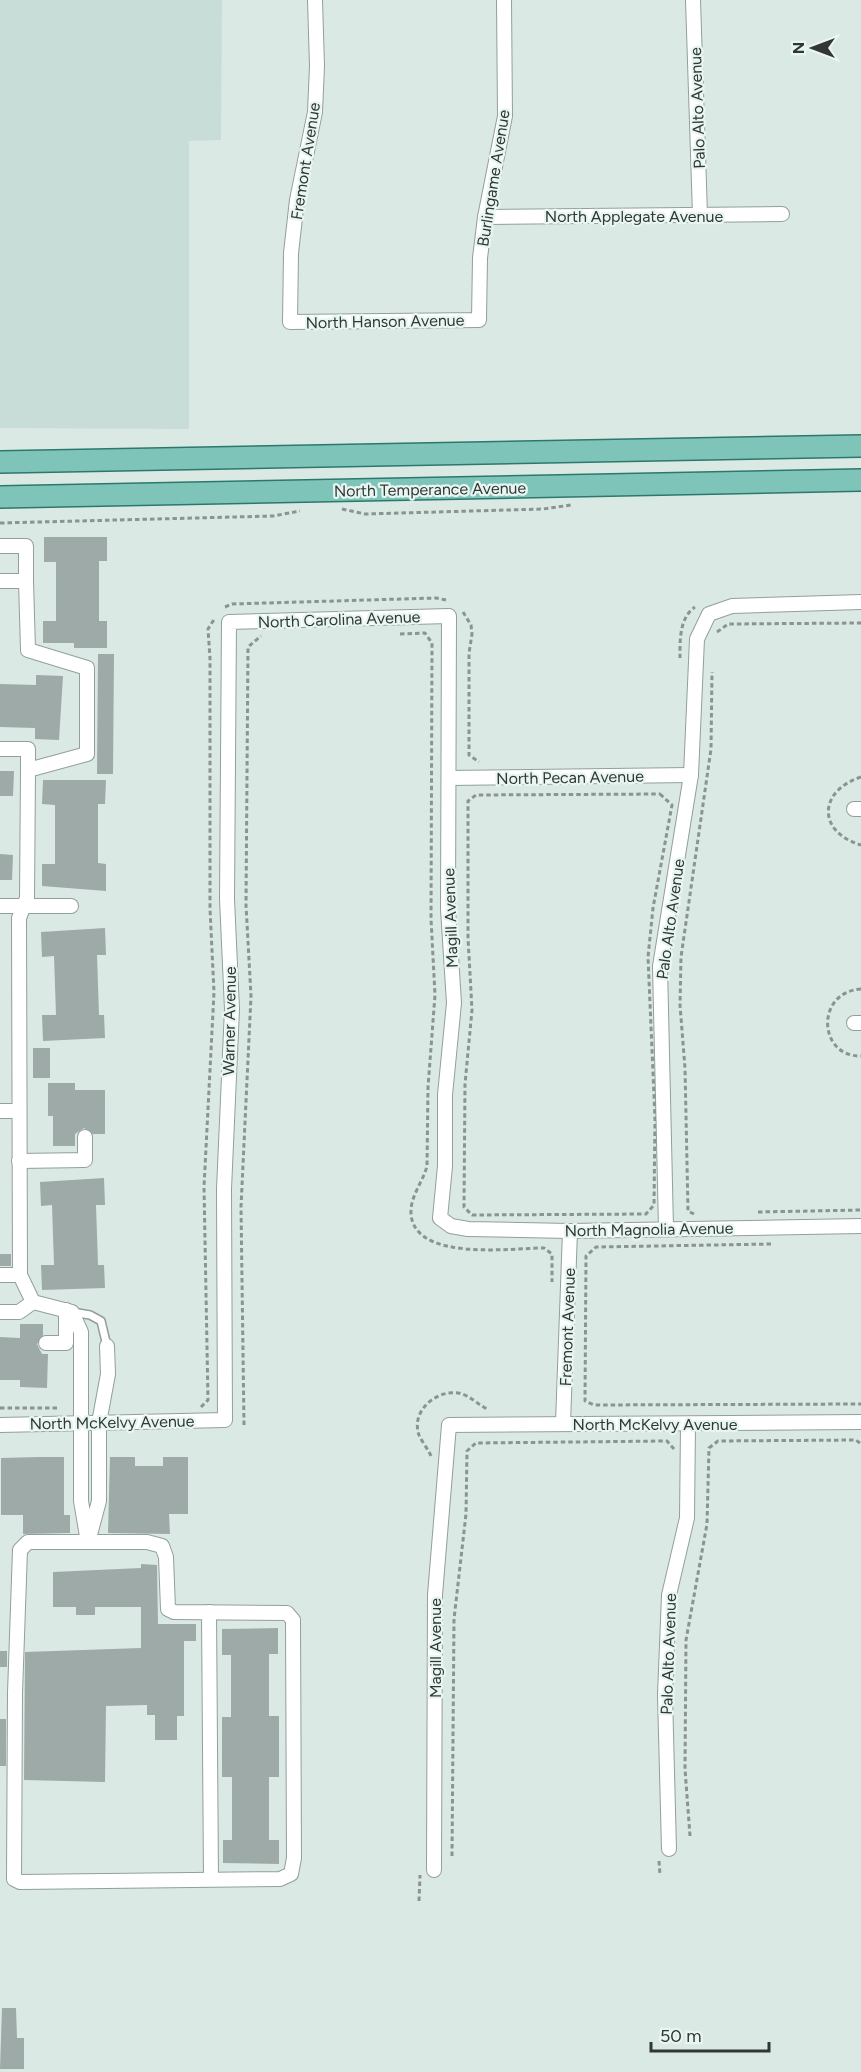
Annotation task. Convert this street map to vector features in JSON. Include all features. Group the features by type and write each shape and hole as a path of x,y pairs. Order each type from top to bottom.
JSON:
{"main road":[{"path":"0,462 861,446"},
{"name":"North Temperance Avenue","path":"0,497 861,480"}],"street":[{"name":"Fremont Avenue","path":"290,322 292,243 297,200 315,112 317,66 315,0"},
{"name":"Burlingame Avenue","path":"479,320 480,258 485,217 506,116 504,0"},
{"name":"Palo Alto Avenue","path":"693,0 700,215"},
{"name":"North Applegate Avenue","path":"485,217 782,214"},
{"name":"North Hanson Avenue","path":"290,322 479,320"},
{"path":"0,546 26,546 28,650 87,668 87,754 28,770"},
{"path":"0,581 26,581"},
{"name":"Palo Alto Avenue","path":"666,1228 660,966 691,776 697,639 709,614 732,606 861,602"},
{"name":"North Carolina Avenue","path":"229,622 455,613"},
{"name":"Magill Avenue","path":"440,1218 445,1166 445,1095 454,1003 448,909 449,778 455,613"},
{"name":"Warner Avenue","path":"225,1420 224,1189 232,1009 227,899 229,622"},
{"path":"0,749 28,749 27,898 19,918 20,1275 33,1302"},
{"name":"North Pecan Avenue","path":"449,778 691,776"},
{"path":"0,906 71,906"},
{"path":"0,1112 19,1112"},
{"path":"19,1161 85,1160 85,1137"},
{"name":"North Magnolia Avenue","path":"440,1218 451,1226 468,1229 570,1231 861,1226"},
{"name":"Fremont Avenue","path":"563,1423 570,1231"},
{"path":"0,1275 20,1275"},
{"path":"0,1312 19,1312 33,1302 69,1311 81,1332 81,1501 88,1542"},
{"path":"46,1343 66,1343 69,1311"},
{"path":"88,1542 99,1501 99,1423 108,1374 107,1346"},
{"name":"North McKelvy Avenue","path":"0,1425 225,1420"},
{"name":"North McKelvy Avenue","path":"449,1425 861,1422"},
{"name":"Magill Avenue","path":"434,1870 435,1595 449,1425"},
{"name":"Palo Alto Avenue","path":"669,1849 665,1695 669,1595 687,1518 688,1425"},
{"path":"28,1542 147,1542 162,1546 166,1557 168,1609 174,1612 209,1612 287,1613 293,1620 294,1858 291,1874 280,1879 20,1882 14,1879 15,1693 20,1550 28,1542"},
{"path":"209,1612 212,1880"},
{"path":"0,1693 15,1693"}],"lane":[{"path":"69,1311 90,1315 101,1321 107,1336 107,1346"}],"path":[{"path":"331,507 365,514 543,509 575,505"},
{"path":"0,523 273,516 306,509"},
{"path":"202,1407 208,1400 204,1187 214,992 210,909 208,629 220,610 232,604 436,598 448,601"},
{"path":"680,668 680,635 688,612 697,606"},
{"path":"455,613 471,625 472,634 469,664 469,755 476,762 488,762"},
{"path":"715,633 729,624 861,623"},
{"path":"390,634 425,633 432,643 431,918 435,1020 428,1087 428,1166 412,1198 411,1215 416,1228 426,1239 442,1246 544,1248 552,1254 552,1287"},
{"path":"244,1425 241,1207 251,996 246,905 248,647 260,636 272,636"},
{"path":"704,1214 688,1211 685,1068 680,1005 681,957 711,749 712,668"},
{"path":"660,794 672,805 653,908 648,957 655,1119 655,1186 654,1205 645,1214 472,1215 464,1208 465,1084 472,1011 468,938 468,801 476,795 660,794"},
{"path":"753,1212 861,1210"},
{"path":"779,1243 744,1246 596,1247 586,1256 585,1401 594,1405 861,1404"},
{"path":"435,1465 419,1434 418,1420 423,1408 433,1398 446,1394 463,1394 486,1409 498,1408"},
{"path":"690,1836 685,1769 686,1640 707,1524 709,1448 718,1441 856,1440 861,1444"},
{"path":"452,1856 454,1619 466,1514 467,1451 476,1443 667,1441"},
{"path":"419,1900 420,1865"}],"shaded area":[{"path":"0,0 222,0 221,140 189,141 189,429 0,428"}],"building":[{"path":"44,537 107,537 107,561 99,561 99,621 107,621 107,648 74,648 74,643 43,643 43,621 56,621 56,562 44,562"},
{"path":"98,654 114,654 113,774 97,774"},
{"path":"36,675 63,676 59,740 35,739 35,728 0,727 0,684 36,685"},
{"path":"0,771 14,771 13,796 0,796"},
{"path":"43,780 106,780 105,804 98,804 98,863 106,864 106,891 42,886 42,864 55,864 55,805 42,804"},
{"path":"0,854 13,855 12,880 0,880"},
{"path":"105,928 106,955 97,955 99,1015 104,1015 105,1038 43,1041 42,1015 56,1015 54,956 42,957 41,932"},
{"path":"33,1048 50,1048 50,1078 33,1078"},
{"path":"48,1083 75,1083 75,1090 105,1090 105,1134 93,1134 84,1128 75,1134 75,1146 53,1146 53,1116 48,1116"},
{"path":"104,1178 105,1205 96,1205 98,1265 104,1265 105,1288 42,1290 41,1265 54,1265 52,1205 41,1206 40,1182"},
{"path":"0,1254 11,1254 11,1266 0,1266"},
{"path":"20,1324 43,1324 43,1335 37,1344 42,1354 48,1354 47,1388 20,1387 20,1380 0,1380 0,1337 20,1338"},
{"path":"64,1457 64,1515 70,1515 70,1533 23,1534 23,1515 1,1515 1,1458"},
{"path":"110,1457 135,1457 135,1466 163,1466 163,1457 188,1457 188,1514 169,1514 170,1534 108,1533"},
{"path":"141,1564 157,1565 158,1624 196,1624 196,1641 184,1641 184,1716 177,1716 177,1740 155,1740 155,1715 147,1715 147,1705 106,1706 105,1782 24,1780 25,1652 141,1648 141,1607 95,1607 95,1615 76,1615 76,1607 53,1607 53,1572 141,1568"},
{"path":"278,1628 278,1654 269,1654 269,1716 279,1716 279,1777 269,1777 269,1840 279,1840 279,1864 223,1863 223,1840 232,1840 232,1777 222,1777 222,1717 231,1717 231,1655 222,1655 222,1629"},
{"path":"0,1651 7,1651 7,1667 0,1667"},
{"path":"0,1719 6,1719 6,1766 0,1766"},
{"path":"2,2008 16,2008 17,2038 24,2038 24,2069 0,2069"}]}
